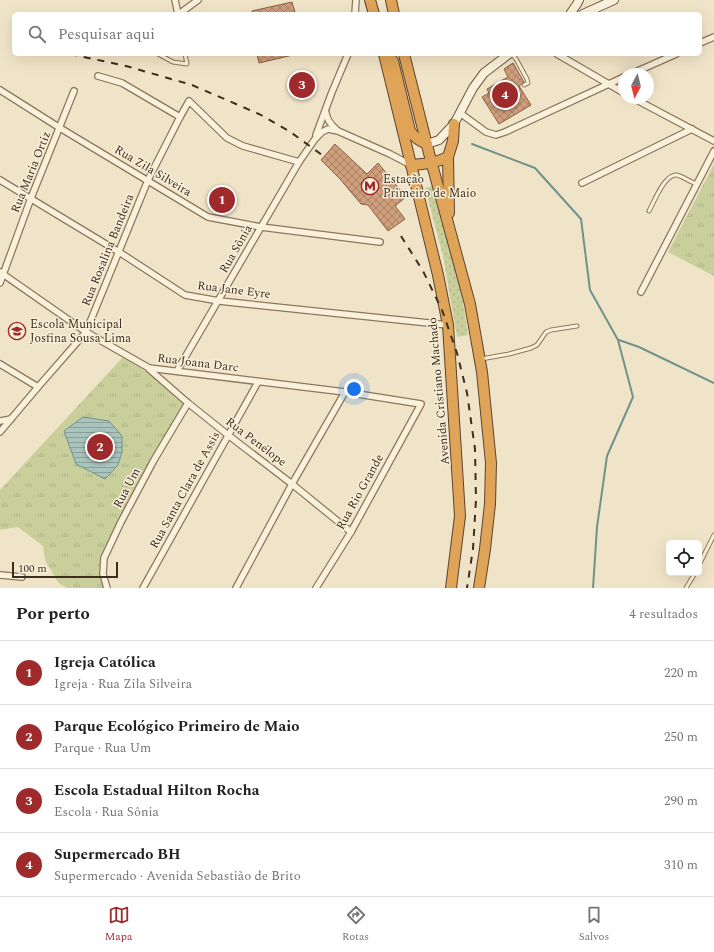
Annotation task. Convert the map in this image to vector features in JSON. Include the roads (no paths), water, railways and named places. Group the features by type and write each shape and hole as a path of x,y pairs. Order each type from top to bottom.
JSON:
{"highway":[{"path":"370,0 373,12"},
{"path":"391,0 394,12"},
{"name":"Avenida Cristiano Machado","path":"384,56 438,275 448,325 460,516 450,588"},
{"path":"387,56 393,61 410,131 415,138 427,144"},
{"path":"405,56 470,304 482,372 491,463 490,504 479,588"},
{"path":"449,227 448,157 453,141 454,124"},
{"path":"411,165 432,164 448,157"}],"street":[{"path":"175,0 178,12"},
{"path":"181,12 198,0"},
{"path":"355,12 356,0"},
{"path":"571,12 579,0"},
{"path":"587,12 614,0"},
{"path":"702,42 714,37"},
{"name":"Rua Sônia","path":"315,139 347,56"},
{"path":"427,144 439,140 454,124 473,88 484,74 507,56"},
{"path":"560,56 618,90"},
{"path":"644,68 672,56"},
{"path":"98,76 122,83 180,117"},
{"path":"460,113 486,132 496,135 618,80"},
{"name":"Rua Zila Silveira","path":"0,90 208,217 261,227 380,242"},
{"name":"Rua Maria Ortiz","path":"0,283 2,273 31,198 74,92"},
{"name":"Rua Rosalina Bandeira","path":"0,432 86,332 148,180 189,101 227,138 243,146 299,162"},
{"path":"645,104 714,141"},
{"path":"326,110 327,118 331,125 338,131 411,165"},
{"name":"Rua Sônia","path":"177,371 299,162 315,139 322,132 328,129 338,131"},
{"path":"582,183 692,130"},
{"path":"641,292 714,151"},
{"name":"Rua Jane Eyre","path":"0,180 119,252 185,295 218,301 448,325"},
{"name":"Rua Joana Darc","path":"2,273 86,332 149,368 345,392 421,404"},
{"path":"0,364 38,387"},
{"name":"Rua Penélope","path":"149,368 188,403 351,532"},
{"name":"Rua Santa Clara de Assis","path":"143,588 258,382"},
{"path":"236,588 292,484 345,392"},
{"name":"Rua Um","path":"108,588 103,574 104,558 121,522 154,460 188,403"},
{"name":"Rua Rio Grande","path":"316,588 351,532 421,404"},
{"path":"0,421 11,419"},
{"path":"0,575 22,577"}],"lane":[{"path":"162,56 173,62 187,64 185,56"},
{"path":"512,56 516,59 527,79 528,83 524,85"},
{"path":"649,211 664,184 670,177 676,175 697,184"},
{"path":"480,359 509,354 531,348 538,344 546,332 577,326"},
{"path":"702,559 714,535"},
{"path":"686,588 693,576"}],"water":[{"path":"83,417 109,421 122,436 122,452 118,465 105,479 76,464 64,431"}],"waterway":[{"path":"472,144 535,168 581,219 590,290 618,340 633,397 607,456 597,527 593,588"},
{"path":"619,340 639,347 714,383"}],"railway":[{"path":"79,56 126,66 192,85 259,114 289,131 322,155"},
{"path":"401,236 423,271 442,310 457,353 467,393 475,449 476,500 473,549 467,588"}],"place":[{"name":"Escola Estadual Hilton Rocha","path":"302,85"},
{"name":"Supermercado BH","path":"505,95"},
{"name":"Estação Primeiro de Maio","path":"370,186"},
{"name":"Igreja Católica","path":"222,200"},
{"name":"Escola Municipal Josfina Sousa Lima","path":"17,331"},
{"name":"Parque Ecológico Primeiro de Maio","path":"100,447"}]}
